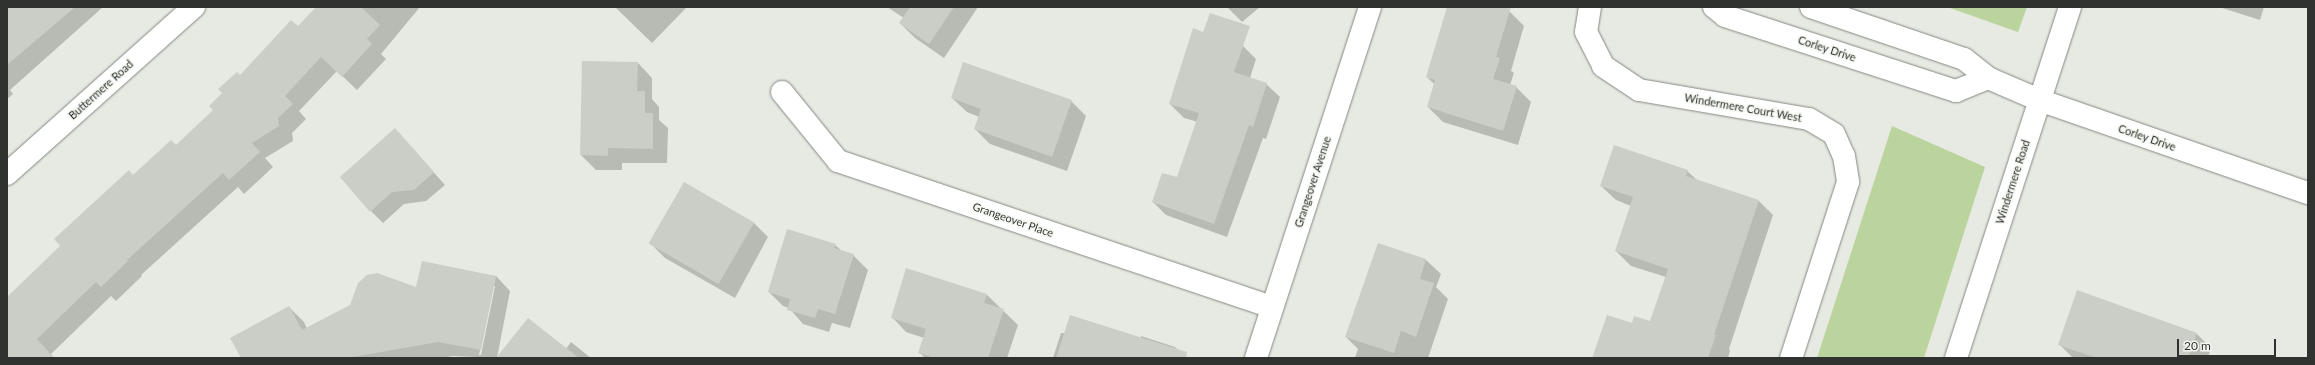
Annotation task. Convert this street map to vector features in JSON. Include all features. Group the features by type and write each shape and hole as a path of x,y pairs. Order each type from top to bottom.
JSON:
{"street":[{"name":"Buttermere Road","path":"7,174 194,7"},
{"name":"Grangeover Avenue","path":"1256,358 1370,7"},
{"name":"Windermere Court West","path":"1590,7 1586,32 1603,66 1639,90 1810,119 1834,134 1844,156 1848,182 1791,358"},
{"name":"Corley Drive","path":"1714,7 1725,16 1956,91 1988,78"},
{"name":"Corley Drive","path":"1811,7 1964,59 1988,78 2039,100 2308,193"},
{"name":"Windermere Road","path":"1956,358 2070,7"},
{"name":"Grangeover Place","path":"782,92 838,161 1272,307"}],"green space":[{"path":"1947,7 2027,7 2018,32"},
{"path":"1892,126 1985,167 1924,358 1817,358"}],"building":[{"path":"7,7 75,7 7,65"},
{"path":"316,7 361,7 380,25 367,39 372,44 342,77 321,57 285,96 293,104 278,118 279,126 252,143 260,152 229,180 223,173 127,260 128,261 101,287 96,282 37,339 54,358 7,358 7,297 60,246 54,239 129,170 133,175 171,140 176,145 213,110 209,106 222,93 218,89 237,72 240,75 291,20 298,26"},
{"path":"910,7 954,7 929,44 899,23"},
{"path":"1447,7 1511,7 1496,57 1500,58 1493,79 1517,86 1503,131 1427,107 1435,80 1426,77"},
{"path":"1210,13 1250,26 1234,72 1267,83 1253,127 1249,125 1214,224 1152,202 1162,173 1177,177 1199,113 1169,104 1193,28 1203,32"},
{"path":"582,61 638,62 637,91 645,91 645,113 653,113 653,149 608,148 608,156 580,155"},
{"path":"963,62 1072,100 1052,157 974,129 981,109 951,98"},
{"path":"395,128 434,172 414,190 392,192 370,212 340,177"},
{"path":"1614,145 1688,170 1686,176 1759,200 1714,335 1716,335 1708,358 1592,358 1607,315 1632,323 1634,316 1650,321 1668,269 1615,251 1633,197 1600,186"},
{"path":"684,182 754,222 719,284 648,243"},
{"path":"787,229 836,244 834,248 854,254 835,314 818,309 815,318 787,310 790,299 768,292"},
{"path":"1378,243 1426,259 1420,279 1434,283 1416,337 1401,331 1394,353 1345,337"},
{"path":"422,261 496,276 481,350 438,342 347,358 241,358 230,338 289,306 302,330 350,305 358,283 367,275 377,273 416,287"},
{"path":"906,268 987,294 984,303 1004,309 988,358 935,358 918,353 926,329 891,318"},
{"path":"2077,290 2197,333 2188,358 2097,358 2058,345"},
{"path":"1070,315 1187,352 1186,358 1056,358"},
{"path":"528,318 579,358 496,358"}]}
